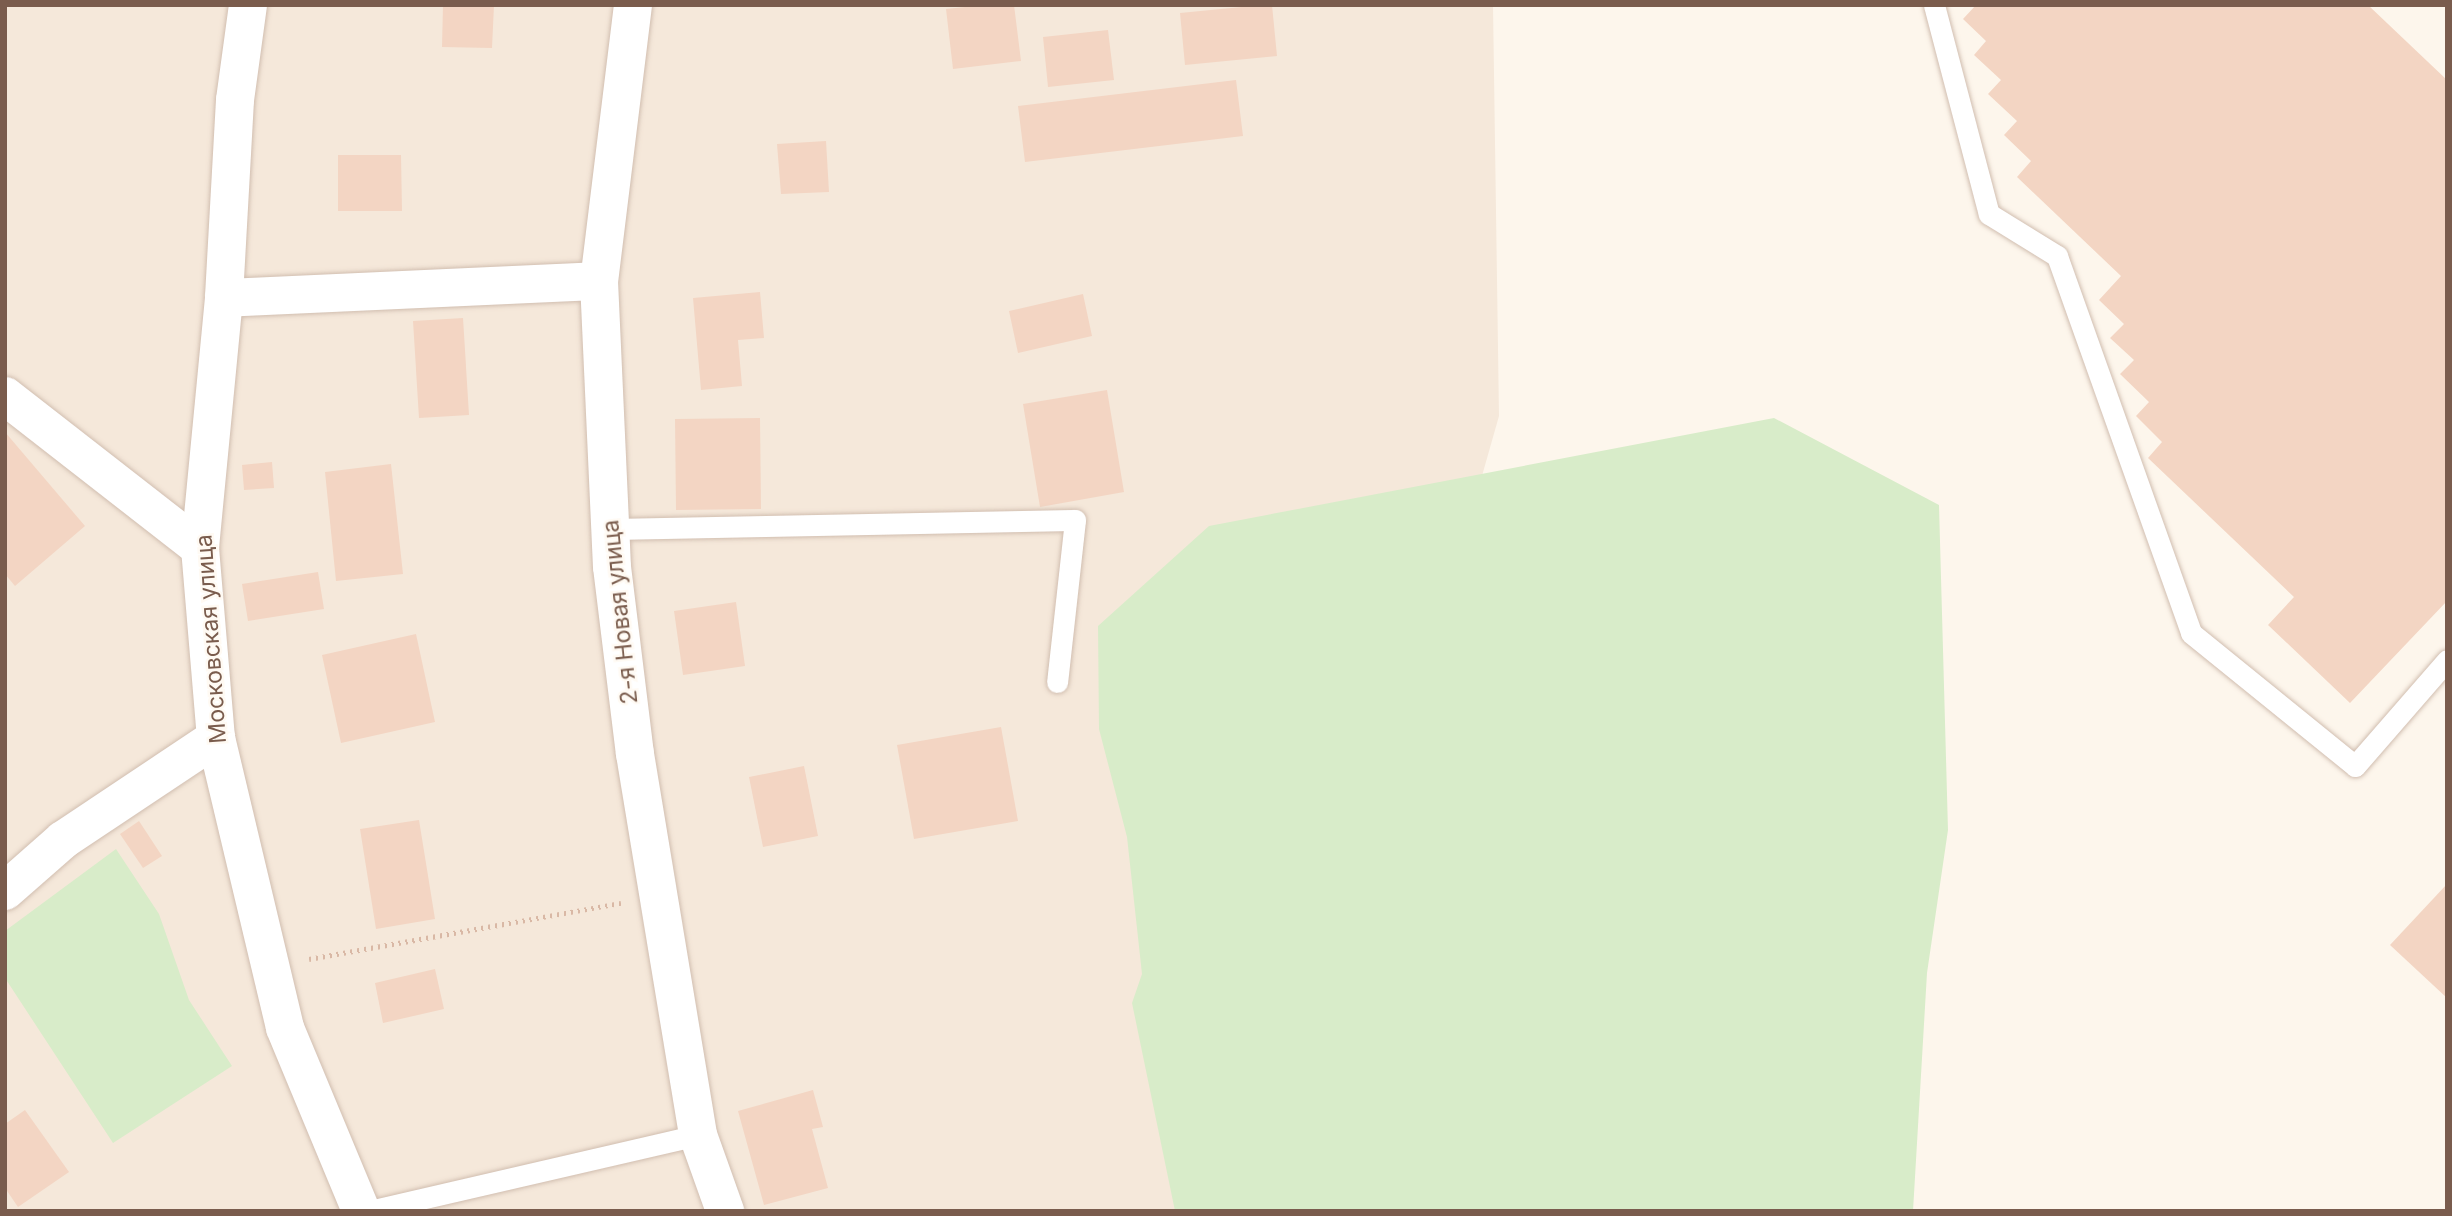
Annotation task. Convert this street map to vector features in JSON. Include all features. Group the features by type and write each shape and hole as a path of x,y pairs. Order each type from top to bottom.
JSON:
{"street":[{"name":"Московская улица","path":"248,5 235,100 224,298 200,548 216,738 285,1028 361,1211"},
{"name":"2-я Новая улица","path":"632,5 600,281 610,529 635,754 698,1135 725,1211"},
{"path":"224,298 600,281"},
{"path":"5,396 200,548"},
{"path":"5,891 63,840 216,738"}],"lane":[{"path":"1934,5 1989,215 2057,257 2191,633 2355,766 2447,660"},
{"path":"610,529 1075,520 1057,682"},
{"path":"369,1211 698,1135"}],"path":[{"path":"270,966 658,897"}],"shaded area":[{"path":"5,5 1493,5 1499,416 1278,1194 1290,1211 5,1211"}],"green space":[{"path":"1774,418 1939,505 1948,830 1927,973 1913,1211 1175,1211 1132,1003 1142,974 1127,837 1099,729 1098,626 1209,526"},
{"path":"116,849 159,914 189,1000 232,1066 113,1143 5,978 5,931"}],"building":[{"path":"443,5 494,5 492,48 442,47"},
{"path":"1014,5 1021,61 953,69 946,9"},
{"path":"1272,5 1277,56 1185,65 1180,13"},
{"path":"1976,5 2368,5 2447,80 2447,601 2350,703 2268,625 2294,597 2148,458 2162,442 2136,416 2149,402 2120,374 2134,360 2110,338 2124,324 2099,300 2121,276 2017,177 2031,161 2004,135 2017,121 1988,94 2001,80 1974,55 1986,41 1963,19"},
{"path":"1108,30 1114,80 1048,87 1043,37"},
{"path":"1236,80 1243,136 1025,162 1018,106"},
{"path":"826,141 829,192 781,194 777,144"},
{"path":"338,155 401,155 402,211 338,211"},
{"path":"760,292 764,338 738,340 742,386 701,390 693,298"},
{"path":"1083,294 1092,336 1018,353 1009,311"},
{"path":"463,318 469,415 419,418 413,321"},
{"path":"1107,390 1124,492 1040,507 1023,404"},
{"path":"760,418 761,509 676,510 675,419"},
{"path":"5,432 85,526 15,586 5,574"},
{"path":"272,462 274,488 244,490 242,465"},
{"path":"391,464 403,574 336,581 325,472"},
{"path":"318,572 324,609 248,621 242,584"},
{"path":"736,602 745,666 683,675 674,611"},
{"path":"416,634 435,722 341,743 322,655"},
{"path":"1001,727 1018,821 914,839 897,745"},
{"path":"804,766 818,836 763,847 749,777"},
{"path":"419,820 435,919 376,929 360,829"},
{"path":"139,821 162,856 143,868 120,834"},
{"path":"2447,884 2447,998 2390,945"},
{"path":"435,969 444,1009 383,1023 375,983"},
{"path":"813,1090 823,1127 812,1129 828,1188 764,1205 738,1111"},
{"path":"25,1110 69,1172 18,1207 5,1188 5,1124"}]}
